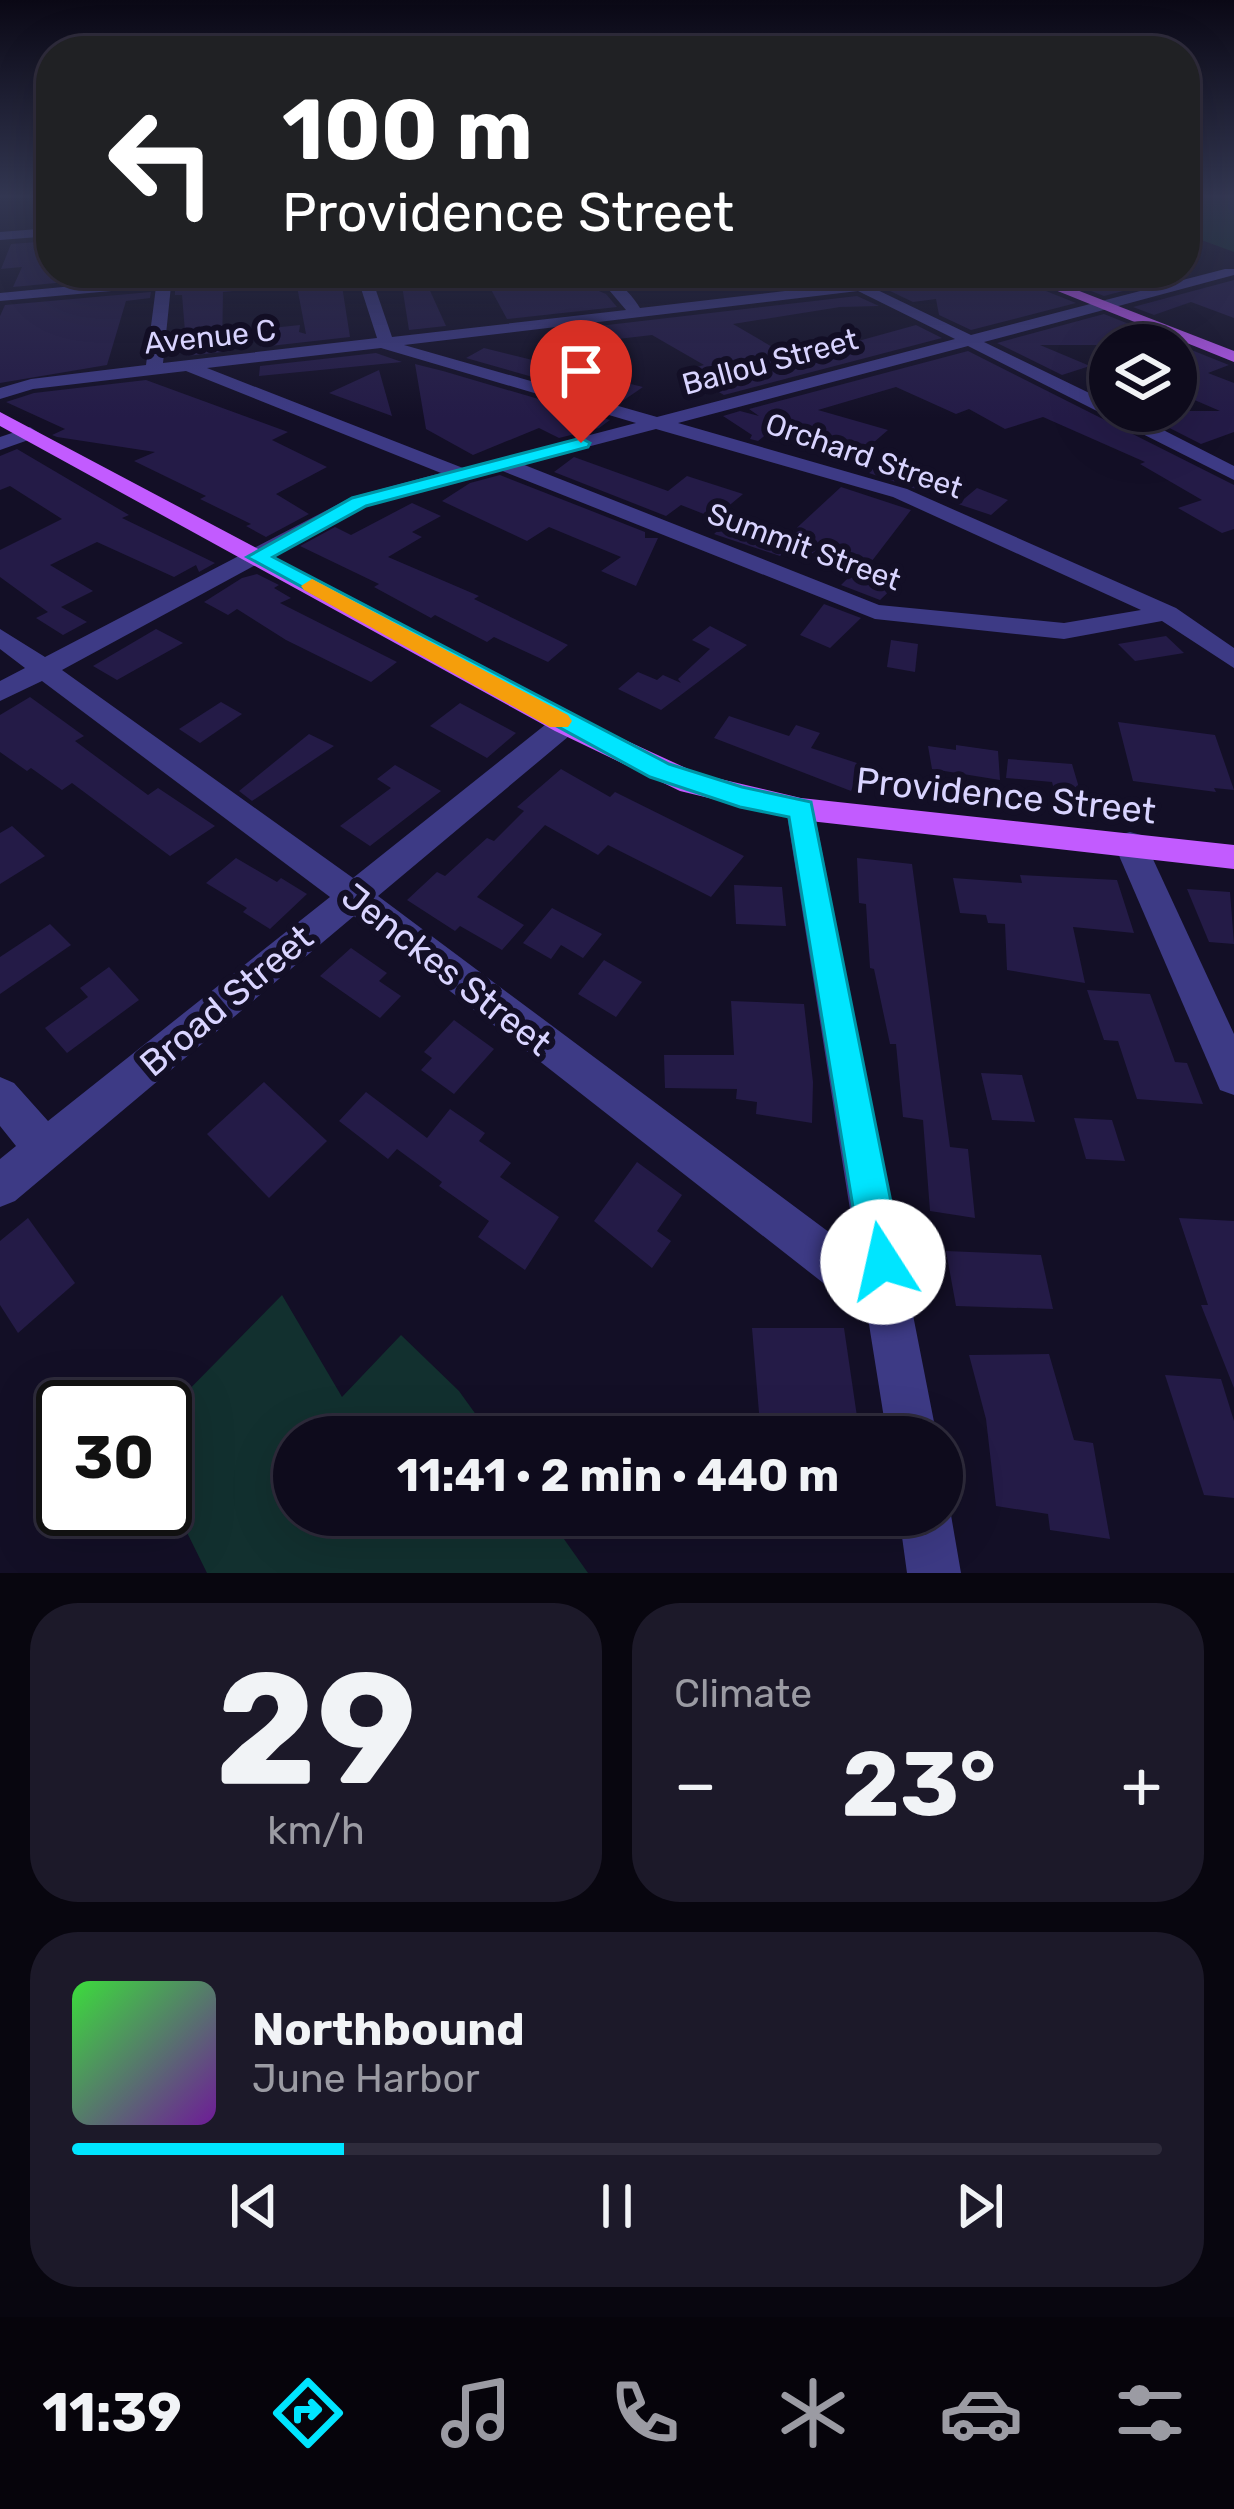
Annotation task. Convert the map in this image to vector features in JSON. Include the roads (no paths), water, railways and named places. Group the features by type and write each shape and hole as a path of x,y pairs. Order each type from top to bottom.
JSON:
{"main road":[{"path":"1058,288 1234,357"},
{"name":"Providence Street","path":"0,418 565,724 691,783 801,809 1234,857"}],"street":[{"name":"Ballou Street","path":"1200,280 1223,274 1212,271"},
{"path":"0,297 78,288"},
{"path":"154,370 164,288"},
{"path":"368,288 387,345"},
{"path":"617,288 635,314"},
{"name":"Avenue C","path":"0,394 31,384 848,288"},
{"path":"858,288 1089,400"},
{"name":"Ballou Street","path":"0,692 359,502 1168,288"},
{"name":"Orchard Street","path":"387,345 900,494 1167,613 1234,660"},
{"path":"186,367 461,474"},
{"path":"1153,432 1234,474"},
{"path":"0,444 30,434"},
{"path":"1202,458 1234,446"},
{"name":"Summit Street","path":"503,464 875,612 1064,631 1167,613"},
{"name":"Jenckes Street","path":"0,637 353,896 891,1307"},
{"name":"Broad Street","path":"0,1186 565,724"},
{"path":"801,809 909,1416"},
{"path":"1130,844 1234,1077"},
{"path":"0,1096 45,1149"},
{"path":"928,1536 934,1573"}]}
